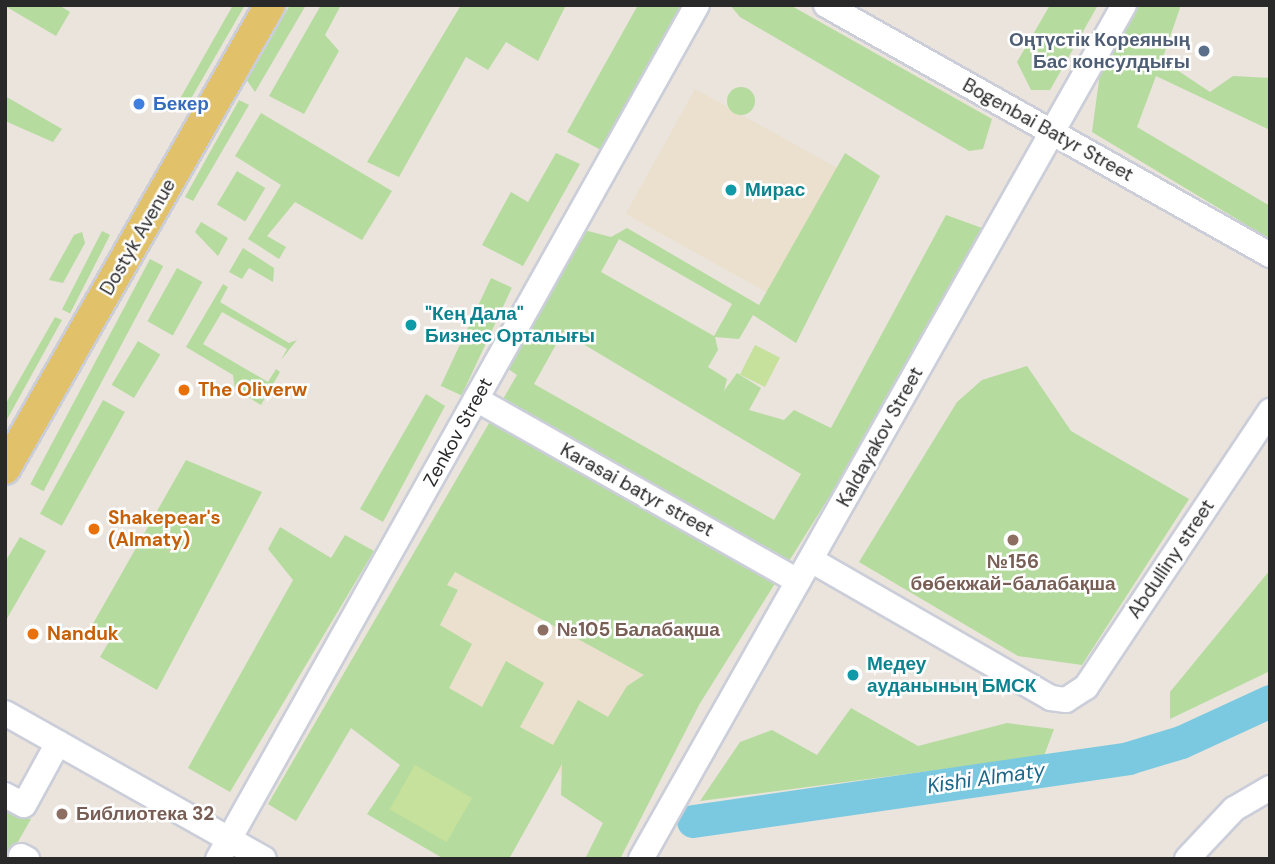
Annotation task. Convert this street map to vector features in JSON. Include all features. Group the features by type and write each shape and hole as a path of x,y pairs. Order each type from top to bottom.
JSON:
{"main road":[{"name":"Dostyk Avenue","path":"5,469 270,5"}],"street":[{"name":"Zenkov Street","path":"224,849 697,5"},
{"name":"Bogenbai Batyr Street","path":"826,5 1270,256"},
{"name":"Kaldayakov Street","path":"641,859 1124,5"},
{"name":"Karasai batyr street","path":"476,399 1051,698 1066,700"},
{"name":"Abdulliny street","path":"1066,700 1086,687 1270,411"},
{"path":"5,713 58,743 224,849 264,859"},
{"path":"5,795 24,805 58,743"},
{"path":"1186,859 1234,809 1270,788"}],"shaded area":[{"path":"695,89 870,186 801,311 626,214"},
{"name":"№105 Балабақша","path":"478,458 728,597 614,803 364,664"}],"green space":[{"path":"59,5 70,12 56,36 5,6"},
{"path":"233,5 245,5 185,109 177,104"},
{"path":"290,5 306,5 255,92 246,79"},
{"path":"321,5 341,5 325,35 339,51 304,114 269,96"},
{"path":"461,5 566,5 538,61 506,42 488,70 466,57 399,177 367,162"},
{"path":"638,5 681,5 601,150 567,132"},
{"path":"730,5 790,5 992,119 983,149 969,151 740,17"},
{"path":"1050,5 1098,5 1050,90 1031,90 1017,62"},
{"path":"1136,5 1181,5 1162,60 1210,92 1233,76 1270,78 1270,130 1156,76 1137,127 1270,206 1270,239 1092,132 1100,73"},
{"path":"741,87 751,91 755,101 751,111 741,115 731,111 727,101 731,91"},
{"path":"5,96 62,129 53,142 5,121"},
{"path":"239,100 249,105 193,201 185,197"},
{"path":"261,113 392,191 362,240 295,202 267,236 286,247 279,259 248,239 281,185 235,156"},
{"path":"556,153 580,164 523,266 482,245 511,192 528,202"},
{"path":"845,153 880,176 796,343 753,315 739,339 715,337 718,350 708,367 727,379 724,391 737,373 761,388 749,410 784,420 794,410 831,428 946,215 982,228 831,494 699,705 620,859 585,859 603,823 561,795 562,764 509,859 444,859 367,814 400,765 351,728 296,821 268,804 517,375 504,366 580,229 611,237 627,228 759,305","holes":["619,239 732,304 714,336 601,272","563,332 801,474 774,520 534,384","455,572 644,675 627,686 608,717 578,700 553,745 520,727 544,683 506,661 482,707 449,688 472,644 440,625 458,590 447,585"]},
{"path":"237,171 265,188 245,221 217,204"},
{"path":"201,222 228,238 218,256 195,232"},
{"path":"102,231 110,235 70,313 62,309"},
{"path":"82,232 85,243 63,283 49,280 74,235"},
{"path":"243,248 274,268 273,282 249,268 242,279 229,272"},
{"path":"150,259 163,266 44,491 30,484"},
{"path":"177,268 202,282 173,335 147,321"},
{"path":"491,278 512,288 462,396 441,386"},
{"path":"223,284 228,287 220,302 289,343 297,340 281,360 287,349 222,312 203,344 268,382 276,369 280,372 261,405 235,389 233,375 186,347"},
{"path":"55,317 62,320 5,423 5,405"},
{"path":"138,341 160,354 134,398 112,385"},
{"path":"755,345 780,358 765,387 740,374"},
{"name":"№156 бөбекжай-балабақша","path":"1027,366 1071,431 1189,499 1082,665 1018,656 859,562 957,402 982,380"},
{"path":"426,394 445,406 383,522 360,509"},
{"path":"103,400 125,412 62,526 40,514"},
{"path":"186,460 262,492 157,690 100,657 110,640 90,629"},
{"path":"280,527 331,558 345,535 374,551 230,792 188,768 293,580 268,549"},
{"path":"20,537 46,551 5,622 5,562"},
{"path":"1270,570 1270,671 1170,719 1170,692"},
{"path":"851,708 918,746 1007,723 1054,729 1044,756 700,801 740,742 772,730 817,755"},
{"path":"415,765 472,798 447,842 390,809"},
{"path":"5,805 31,819 8,859 5,859"}],"waterway":[{"name":"Kіshі Almaty","path":"693,821 1128,758 1181,742 1270,701"}],"place":[{"name":"Оңтүстік Кореяның Бас консулдығы","path":"1204,51"},
{"name":"Бекер","path":"139,104"},
{"name":"Мирас","path":"731,190"},
{"name":"\"Кең Дала\" Бизнес Орталығы","path":"411,325"},
{"name":"The Oliverw","path":"184,390"},
{"name":"Shakepear's (Almaty)","path":"94,529"},
{"name":"№156 бөбекжай-балабақша","path":"1013,540"},
{"name":"№105 Балабақша","path":"543,630"},
{"name":"Nanduk","path":"33,634"},
{"name":"Медеу ауданының БМСК","path":"853,675"},
{"name":"Библиотека 32","path":"62,814"}]}
